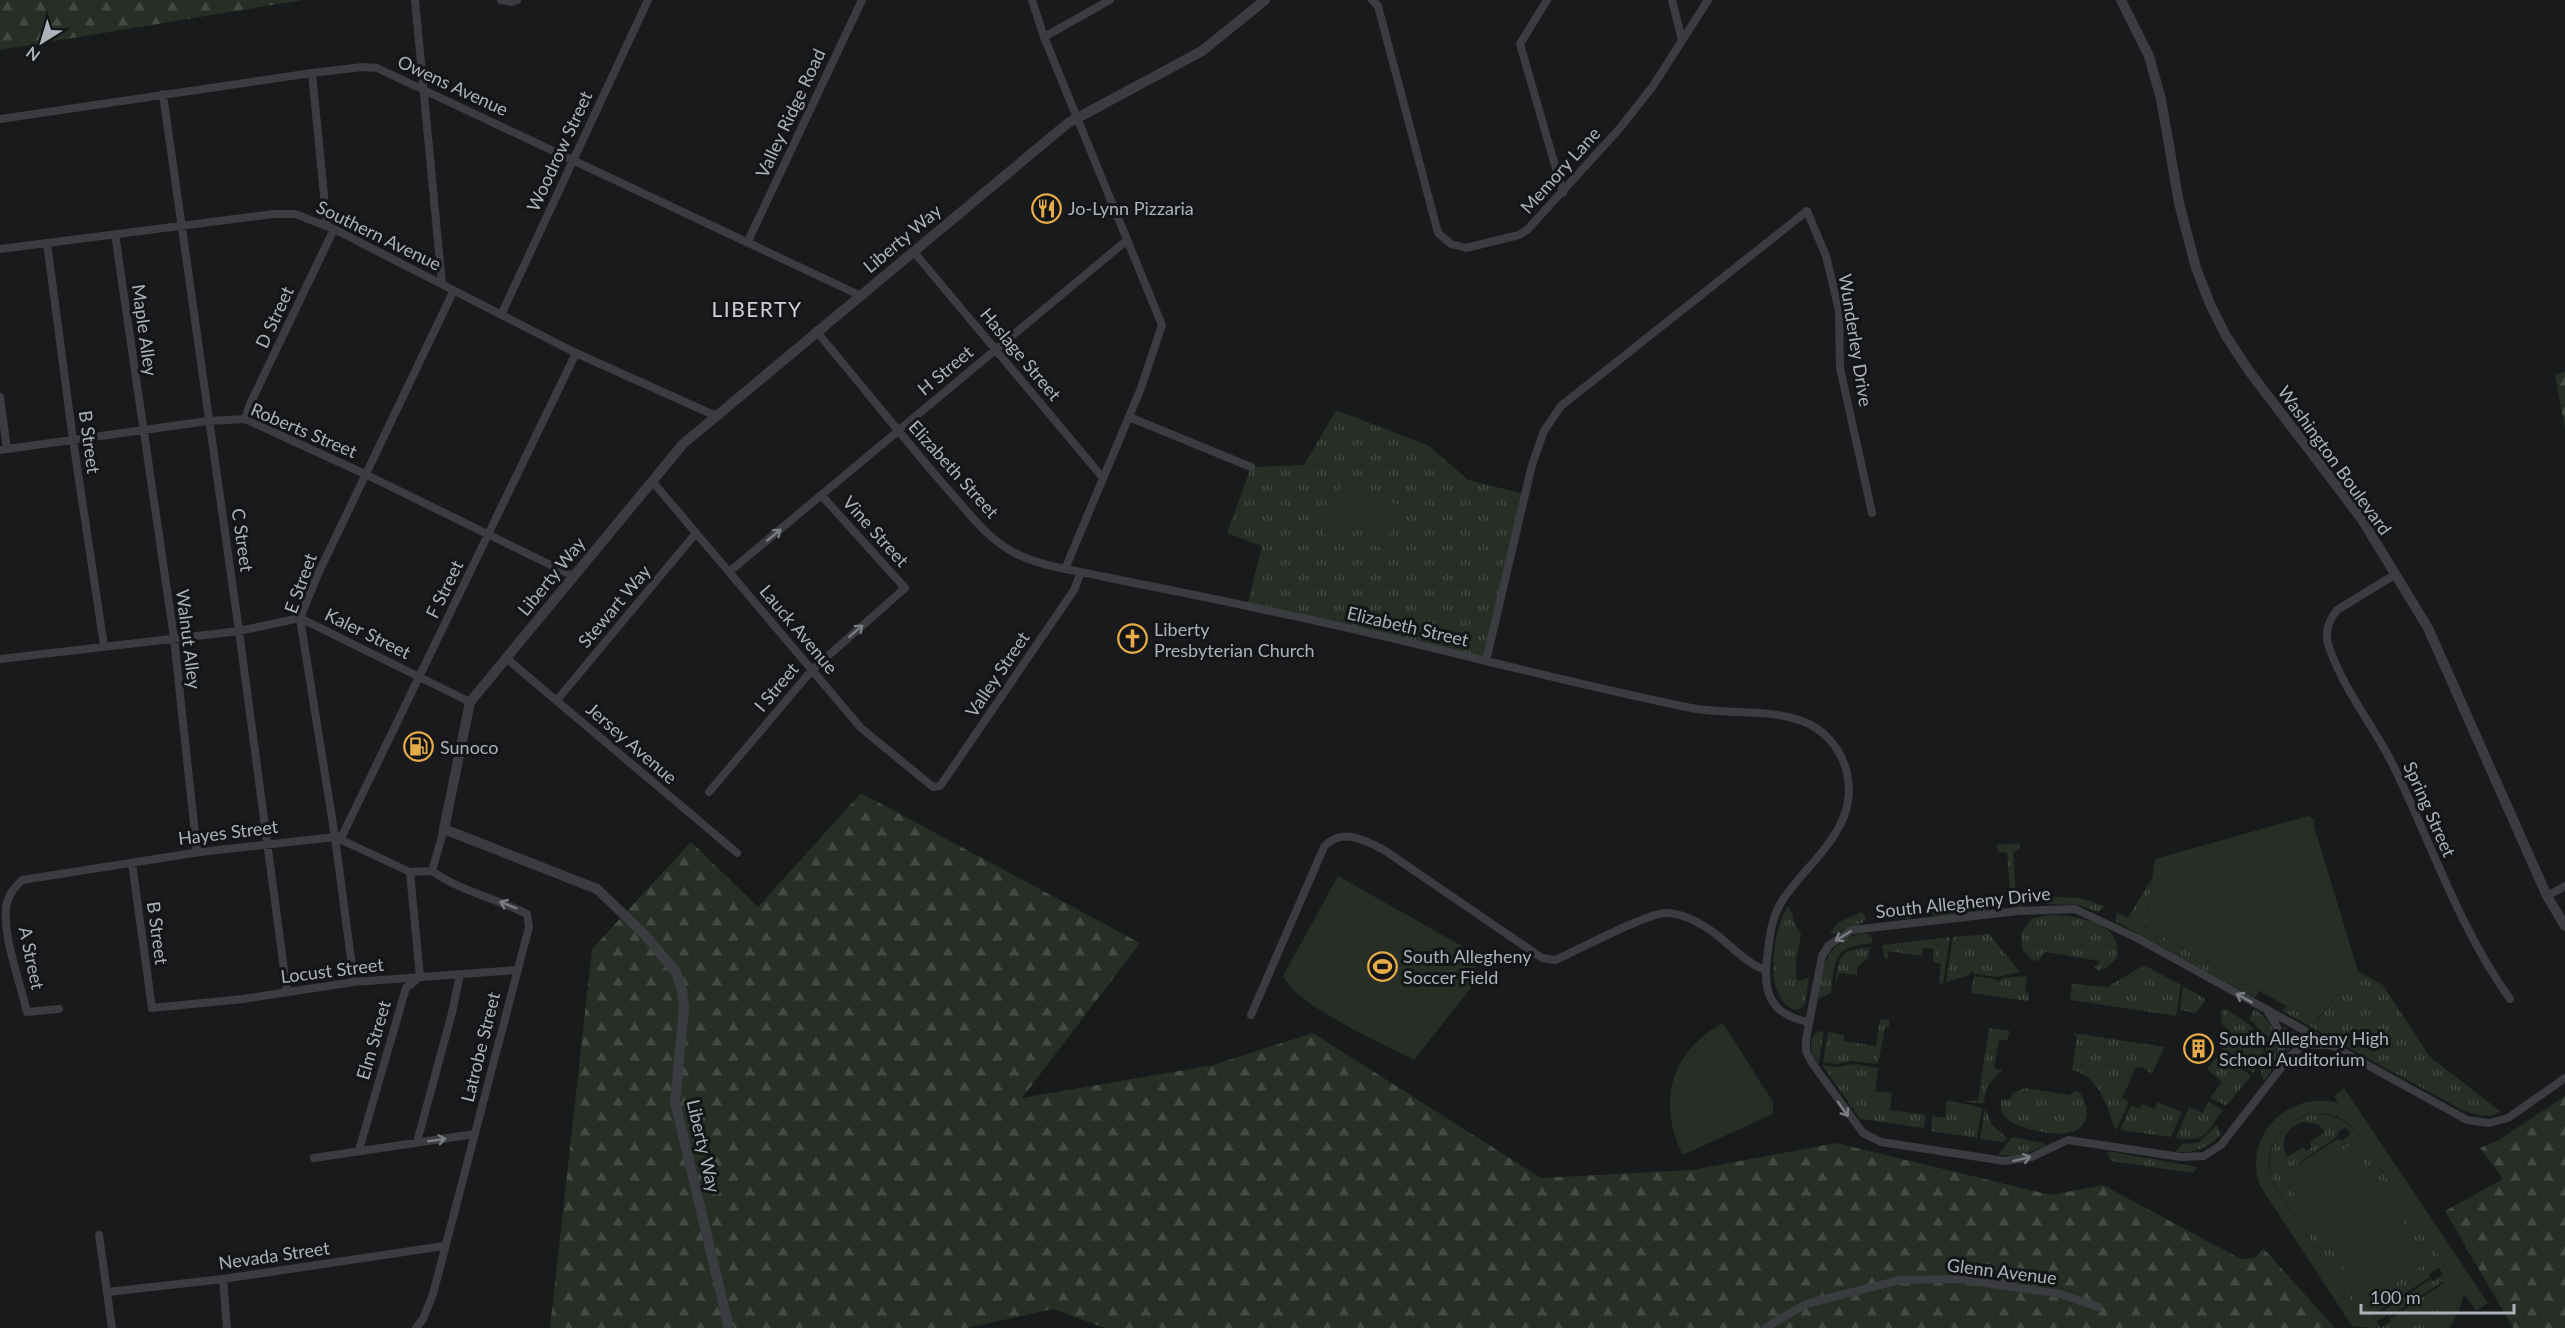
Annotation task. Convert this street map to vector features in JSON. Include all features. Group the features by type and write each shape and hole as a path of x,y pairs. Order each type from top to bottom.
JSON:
{"street":[{"path":"415,0 442,284"},
{"path":"501,0 512,2 517,0"},
{"name":"Woodrow Street","path":"501,315 648,0"},
{"name":"Valley Ridge Road","path":"748,241 862,0"},
{"path":"1032,0 1044,37 1162,326 1141,388 1065,569"},
{"path":"1044,37 1110,0"},
{"name":"Liberty Way","path":"729,1328 675,1102 684,1007 682,990 676,972 644,934 597,889 444,829 470,702 683,444 859,295 1077,118 1202,51 1265,0"},
{"name":"Memory Lane","path":"1372,0 1378,6 1438,233 1451,244 1466,248 1527,231 1620,128 1653,86 1708,0"},
{"path":"1547,0 1520,44 1563,193"},
{"path":"1672,0 1682,40"},
{"name":"Washington Boulevard","path":"2121,0 2149,56 2161,99 2179,202 2196,268 2210,304 2226,336 2249,371 2361,518 2428,628 2547,896 2565,926"},
{"name":"Owens Avenue","path":"0,119 312,73 362,67 377,68 859,295"},
{"path":"312,73 330,228"},
{"name":"C Street","path":"163,94 269,844 287,992"},
{"name":"Wunderley Drive","path":"1486,661 1532,465 1544,431 1561,406 1807,211 1826,256 1839,310 1840,368 1872,513"},
{"name":"Southern Avenue","path":"0,249 180,225 273,214 295,214 330,228 576,353 716,416"},
{"name":"D Street","path":"245,418 330,228"},
{"name":"Maple Alley","path":"115,234 142,430"},
{"name":"H Street","path":"729,572 1126,240"},
{"name":"B Street","path":"47,243 73,440 104,646"},
{"name":"Haslage Street","path":"913,251 1103,478"},
{"name":"E Street","path":"354,982 338,838 300,618 318,574 453,292"},
{"name":"Elizabeth Street","path":"816,331 898,432 979,524 1000,544 1014,553 1065,569 1284,613 1696,709 1781,716 1802,721 1821,732 1836,746 1848,772 1846,811 1834,836 1781,902 1772,920 1765,970"},
{"name":"F Street","path":"338,838 489,535 576,353"},
{"path":"0,398 3,449"},
{"path":"1129,417 1251,467"},
{"name":"Roberts Street","path":"3,449 245,418 573,576"},
{"name":"Walnut Alley","path":"142,430 174,638 197,852"},
{"name":"Lauck Avenue","path":"652,481 861,728 933,787"},
{"name":"Vine Street","path":"822,496 905,588"},
{"name":"Stewart Way","path":"557,700 696,533"},
{"name":"Valley Street","path":"933,787 940,786 945,779 1074,590 1081,572"},
{"name":"Spring Street","path":"2396,573 2337,609 2330,618 2327,629 2328,646 2347,686 2395,769 2450,896 2490,972 2510,999"},
{"name":"I Street","path":"709,792 812,670 905,588"},
{"name":"Kaler Street","path":"0,659 239,631 300,618 470,702"},
{"name":"Jersey Avenue","path":"506,658 737,853"},
{"path":"338,838 410,872 432,871 444,829"},
{"path":"1251,1015 1324,848 1330,840 1342,836 1364,839 1384,850 1542,958 1555,960 1638,922 1665,913 1692,920 1713,932 1750,964 1765,970 1765,982 1770,998 1781,1012 1794,1019 1809,1022"},
{"name":"Hayes Street","path":"22,880 197,852 338,838"},
{"name":"B Street","path":"132,863 152,1008"},
{"name":"Latrobe Street","path":"416,1328 423,1319 433,1294 529,927 527,914 507,904 450,883 432,871"},
{"path":"410,872 420,977"},
{"name":"A Street","path":"22,880 11,891 6,908 9,939 27,1012 59,1009"},
{"path":"2547,896 2565,886"},
{"name":"South Allegheny Drive","path":"2332,1046 2314,1043 2301,1047 2282,1067 2221,1145 2204,1156 2181,1158 2068,1140 2032,1157 2005,1161 1881,1142 1863,1133 1806,1051 1809,1022 1822,956 1829,945 1852,930 2044,909 2074,909 2095,917 2332,1046 2467,1120 2489,1124 2508,1118 2565,1078"},
{"name":"Locust Street","path":"152,1008 243,999 354,982 516,970"},
{"path":"417,1142 452,1013 460,974"},
{"name":"Elm Street","path":"359,1150 406,988 420,977"},
{"path":"2267,1011 2275,1021 2281,1038 2282,1067"},
{"path":"314,1158 475,1134"},
{"path":"99,1235 112,1328"},
{"name":"Nevada Street","path":"107,1292 223,1279 444,1246"},
{"path":"223,1279 227,1328"},
{"name":"Glenn Avenue","path":"1765,1328 1806,1304 1900,1280 1960,1279 2060,1294 2098,1306"}],"green space":[{"path":"0,0 303,0 0,50"},
{"path":"2565,371 2565,429 2555,375"},
{"path":"1336,410 1429,446 1468,480 1525,494 1486,661 1247,606 1262,546 1227,533 1251,467 1304,465"},
{"path":"1344,480 1369,491 1347,545 1322,534"},
{"path":"1379,497 1401,506 1384,549 1362,540"},
{"path":"861,793 1140,943 1022,1098 1213,1065 1313,1033 1541,1178 1692,1170 1836,1143 2051,1195 2103,1185 2241,1259 2255,1258 2263,1248 2335,1328 1105,1328 1053,1309 967,1328 550,1328 592,949 691,842 758,907"},
{"path":"2308,816 2315,820 2314,826 2358,971 2315,1022 2145,927 2155,859"},
{"path":"2020,843 2019,849 2013,852 2016,898 2029,897 2029,902 2026,906 2012,907 2006,900 2011,899 2007,853 1999,852 1996,845"},
{"name":"South Allegheny Soccer Field","path":"1338,876 1462,946 1474,963 1478,979 1414,1060 1323,1012 1305,1000 1283,976"},
{"path":"2152,878 2145,927 2259,991 2255,998 2115,921 2117,912 2128,918"},
{"path":"2042,896 2080,898 2105,906 2098,912 2078,905 2046,904 2041,901"},
{"path":"1991,901 1991,908 1985,911 1963,914 1934,916 1928,907"},
{"path":"1788,906 1801,934 1796,961 1796,979 1800,981 1809,977 1805,1004 1796,1010 1791,1009 1781,998 1776,987 1774,973 1775,943"},
{"path":"1917,909 1915,916 1909,919 1888,919 1884,915 1885,912"},
{"path":"1862,912 1866,918 1864,922 1834,934 1830,933 1839,922"},
{"path":"2047,915 2083,919 2106,929 2114,937 2117,946 2116,959 2105,969 2097,970 2095,967 2100,961 2045,952 2038,961 2032,960 2022,949 2021,934 2031,919"},
{"path":"1864,933 1871,936 1873,943 1850,947 1838,956 1831,993 1818,999 1824,965 1828,956 1841,942"},
{"path":"1989,934 2020,972 1997,977 1975,974 1972,971 1969,975 1946,982 1953,937"},
{"path":"1950,937 1943,984 1939,983 1941,964 1933,962 1934,949 1923,948 1922,956 1889,951 1887,960 1884,957 1882,945"},
{"path":"1871,947 1867,959 1857,967 1857,975 1839,973 1835,985 1843,955 1853,950"},
{"path":"2144,965 2181,985 2176,1016 2070,1000 2072,984 2107,987"},
{"path":"2358,971 2383,985 2430,1057 2501,1112 2482,1116 2462,1110 2282,1011 2286,1006 2316,1022"},
{"path":"1974,976 1996,979 1998,982 2002,978 2025,976 2027,977 2025,992 2029,993 2028,1001 1971,993"},
{"path":"2183,986 2204,998 2205,1001 2196,1013 2180,1010"},
{"path":"2225,1009 2252,1027 2263,1043 2264,1052 2261,1062 2253,1073 2220,1047 2232,1033 2221,1024 2222,1010"},
{"path":"2254,1009 2270,1024 2276,1043 2274,1063 2264,1081 2260,1069 2266,1049 2263,1036 2249,1019"},
{"path":"1889,1019 1889,1027 1885,1027 1878,1064 1851,1061 1837,1064 1823,1062 1828,1032 1844,1035 1844,1041 1876,1046 1880,1020"},
{"path":"1723,1023 1773,1102 1773,1114 1683,1155 1675,1136 1671,1116 1670,1098 1673,1080 1680,1063 1691,1048"},
{"path":"2283,1026 2300,1036 2288,1051 2286,1049"},
{"path":"1989,1028 2010,1031 2007,1040 1999,1040 1994,1068 2002,1070 1988,1085 1983,1104 1964,1101 1978,1101"},
{"path":"1824,1031 1818,1064 1813,1056 1811,1043 1817,1032"},
{"path":"2074,1033 2164,1047 2152,1074 2144,1068 2136,1067 2122,1098 2129,1102 2117,1129 2115,1129 2105,1101 2096,1085 2082,1074 2072,1070 2077,1037"},
{"path":"2221,1052 2251,1076 2225,1105 2210,1098 2222,1082 2207,1069"},
{"path":"1854,1064 1878,1068 1875,1091 1892,1093 1890,1110 1926,1115 1924,1128 1860,1119 1822,1065 1837,1067"},
{"path":"2025,1088 2069,1095 2077,1090 2082,1095 2087,1108 2087,1115 2082,1126 2076,1131 2061,1134 2032,1130 2013,1123 2002,1113 2001,1099 2009,1100 2013,1093"},
{"path":"2344,1088 2488,1303 2476,1311 2464,1294 2458,1314 2449,1328 2430,1328 2446,1308 2450,1284 2446,1267 2359,1135 2344,1120 2326,1114 2308,1115 2292,1122 2279,1134 2271,1150 2270,1169 2277,1190 2362,1318 2373,1328 2352,1326 2260,1186 2256,1168 2258,1150 2264,1134 2274,1121 2287,1110 2302,1103 2320,1101 2338,1103 2334,1096"},
{"path":"2565,1096 2565,1328 2513,1328 2445,1211 2503,1179 2480,1148 2499,1140"},
{"path":"1947,1100 1982,1108 1977,1138 1931,1131 1932,1116 1945,1118"},
{"path":"2208,1101 2223,1110 2209,1130 2194,1139 2176,1138 2189,1107 2203,1113"},
{"path":"2158,1102 2182,1112 2171,1137 2120,1130 2131,1105 2140,1109 2142,1104 2154,1109"},
{"path":"1985,1108 1992,1125 2007,1138 2003,1142 1980,1139"},
{"path":"2313,1114 2331,1116 2347,1123 2356,1131 2446,1267 2450,1292 2446,1308 2430,1328 2381,1328 2391,1321 2390,1319 2444,1283 2443,1281 2389,1317 2387,1315 2377,1321 2380,1328 2373,1328 2362,1318 2275,1186 2271,1174 2271,1150 2282,1131 2301,1117","holes":["2302,1122 2318,1124 2325,1132 2310,1142 2312,1147 2307,1151 2303,1147 2287,1157 2284,1140 2288,1131","2346,1127 2351,1134 2342,1141 2338,1139 2285,1172 2337,1137 2338,1132","2439,1268 2443,1274 2433,1281 2431,1279 2377,1315 2376,1313 2430,1277 2429,1274"]},
{"path":"2217,1125 2221,1135 2210,1144 2194,1151 2175,1152 2182,1144 2198,1143"},
{"path":"2012,1137 2043,1143 2045,1146 2019,1156 1998,1155"},
{"path":"2351,1144 2429,1261 2367,1303 2289,1186"},
{"path":"2109,1152 2197,1167 2193,1173 2111,1161 2107,1154"}],"place":[{"name":"Jo-Lynn Pizzaria","path":"1047,208"},
{"name":"Liberty Presbyterian Church","path":"1133,639"},
{"name":"Sunoco","path":"419,747"},
{"name":"South Allegheny Soccer Field","path":"1382,966"},
{"name":"South Allegheny High School Auditorium","path":"2198,1048"}],"district":[{"name":"LIBERTY","path":"757,308"}]}
